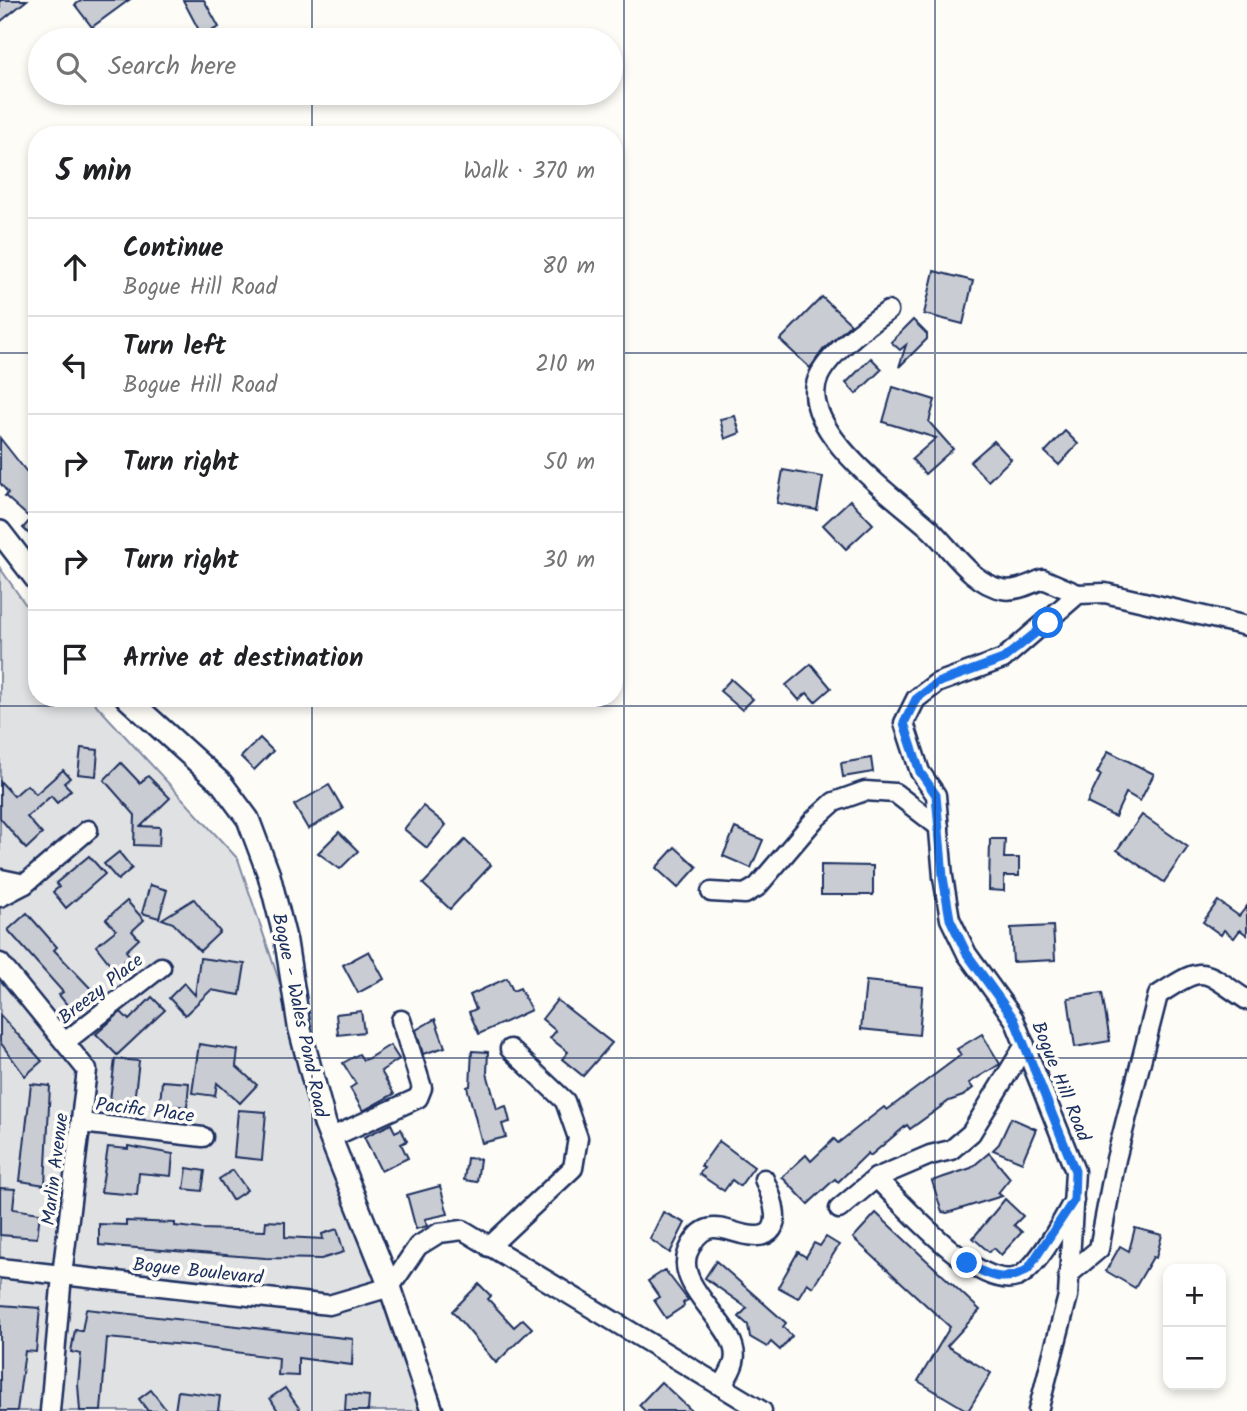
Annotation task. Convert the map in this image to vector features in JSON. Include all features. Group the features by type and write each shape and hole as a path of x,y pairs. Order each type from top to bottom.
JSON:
{"street":[{"path":"888,311 844,347 818,377 815,402 848,457 930,529 983,581 1001,589 1020,588 1043,579 1078,594 1105,593 1247,626"},
{"path":"0,532 28,568"},
{"name":"Bogue Hill Road","path":"1038,1411 1068,1296 1075,1171 1014,1019 967,954 950,919 936,795 920,772 904,723 916,699 937,683 1003,659 1078,594"},
{"name":"Bogue - Wales Pond Road","path":"137,707 222,784 248,819 270,875 286,942 299,1026 330,1138 390,1287 432,1411"},
{"path":"711,891 745,894 757,887 814,820 834,802 865,791 895,793 939,827"},
{"path":"26,884 0,878 0,895 26,884 88,830"},
{"name":"Marlin Avenue","path":"0,963 87,1070 62,1275 50,1411"},
{"name":"Breezy Place","path":"65,1042 161,967"},
{"path":"1068,1275 1099,1249 1116,1159 1158,995 1191,973 1216,976 1247,1000"},
{"path":"330,1138 418,1098 422,1088 401,1020"},
{"path":"839,1209 876,1178 930,1155 951,1150 971,1133 1026,1045"},
{"path":"489,1247 573,1168 578,1138 565,1101 510,1049"},
{"name":"Pacific Place","path":"81,1123 204,1138"},
{"path":"876,1178 967,1263 988,1275 1004,1278 1017,1277 1028,1269 1074,1200"},
{"path":"722,1386 735,1361 733,1341 701,1298 690,1274 687,1254 698,1238 712,1228 730,1229 759,1237 767,1233 776,1216 773,1199 764,1179"},
{"path":"390,1287 418,1246 439,1233 463,1230 762,1411"},
{"name":"Bogue Boulevard","path":"0,1268 330,1304 390,1287"}],"shaded area":[{"path":"0,568 28,608 28,707 98,707 238,859 424,1411 0,1411"}],"building":[{"path":"0,0 27,0 0,22"},
{"path":"82,0 129,0 92,27 75,5"},
{"path":"183,0 204,0 219,27 198,28"},
{"path":"934,271 973,281 963,324 924,314"},
{"path":"822,297 851,324 823,350 810,368 780,340"},
{"path":"913,320 927,334 927,339 899,367 906,345 900,350 891,342"},
{"path":"871,358 882,369 856,394 846,383"},
{"path":"893,387 935,400 929,422 953,449 925,474 912,459 936,438 883,422"},
{"path":"735,416 740,433 725,439 720,419"},
{"path":"1065,431 1078,444 1059,465 1045,452"},
{"path":"0,438 28,474 28,516 5,496 8,493 0,483"},
{"path":"994,441 1011,459 988,481 970,462"},
{"path":"783,470 823,477 817,510 777,503"},
{"path":"850,500 873,524 846,549 823,525"},
{"path":"811,664 831,688 815,702 807,693 799,700 786,685"},
{"path":"731,679 753,699 742,710 720,691"},
{"path":"260,738 273,751 254,770 241,757"},
{"path":"81,748 98,750 96,776 78,774"},
{"path":"1108,751 1154,774 1140,801 1126,793 1115,817 1087,803 1101,775 1097,773"},
{"path":"871,758 873,772 843,777 841,763"},
{"path":"121,763 140,783 148,776 170,798 141,826 160,827 159,846 134,845 135,815 104,780"},
{"path":"63,770 70,778 64,783 71,790 57,803 51,796 27,817 42,834 26,849 0,818 0,781 14,796 27,785 36,794"},
{"path":"329,785 343,809 308,829 294,805"},
{"path":"423,806 446,825 427,848 404,829"},
{"path":"1142,815 1188,847 1164,882 1117,850"},
{"path":"735,828 763,840 751,868 723,856"},
{"path":"339,832 358,851 340,869 318,853"},
{"path":"990,839 1005,839 1004,858 1019,858 1019,876 1004,876 1004,891 989,890"},
{"path":"465,840 491,865 450,909 423,884"},
{"path":"675,847 697,867 678,888 656,868"},
{"path":"119,852 132,868 118,880 104,864"},
{"path":"89,856 105,874 66,908 53,892 59,887 56,883"},
{"path":"821,865 873,866 873,895 821,895"},
{"path":"150,885 167,890 159,918 142,913"},
{"path":"194,899 220,932 200,951 173,923 162,919"},
{"path":"127,901 144,920 132,931 139,939 126,951 130,956 114,969 96,946 116,930 106,919"},
{"path":"1218,901 1239,916 1247,906 1247,935 1240,930 1234,938 1224,930 1221,935 1203,922"},
{"path":"27,913 57,947 54,950 94,992 72,1011 59,995 63,992 8,930"},
{"path":"1053,926 1055,960 1013,962 1011,928"},
{"path":"369,951 384,979 358,993 343,965"},
{"path":"200,958 245,964 240,995 211,990 185,1015 169,998 184,983 195,995"},
{"path":"507,978 513,991 520,988 531,1010 479,1034 469,1012 476,1009 470,995"},
{"path":"866,981 923,987 919,1035 861,1029"},
{"path":"1102,993 1110,1041 1075,1047 1068,998"},
{"path":"152,997 165,1010 117,1055 96,1034 121,1012 129,1020"},
{"path":"557,1000 612,1043 583,1076 562,1059 568,1052 550,1038 556,1031 542,1019"},
{"path":"361,1011 364,1032 338,1035 336,1014"},
{"path":"0,1015 42,1061 25,1076 0,1042"},
{"path":"435,1019 445,1047 423,1054 416,1030"},
{"path":"982,1034 1000,1064 969,1083 973,1088 963,1096 949,1101 910,1129 907,1125 870,1156 868,1153 838,1182 835,1179 808,1204 782,1177 806,1155 811,1161 834,1139 838,1143 884,1107 887,1110 961,1055 957,1049"},
{"path":"199,1044 238,1050 236,1066 257,1085 240,1103 217,1083 215,1096 192,1093"},
{"path":"390,1045 399,1059 381,1071 394,1094 363,1111 350,1088 356,1084 343,1063 359,1054 363,1060 367,1059"},
{"path":"472,1051 488,1052 487,1073 497,1109 506,1106 510,1122 502,1124 506,1137 482,1143 467,1087 470,1086"},
{"path":"115,1059 139,1061 133,1110 113,1109 113,1100 110,1100"},
{"path":"162,1081 189,1083 187,1107 160,1104"},
{"path":"31,1084 50,1086 45,1185 20,1181"},
{"path":"238,1110 266,1112 262,1160 234,1157"},
{"path":"1011,1118 1036,1129 1022,1162 993,1150 999,1144"},
{"path":"391,1124 395,1132 401,1129 407,1141 401,1144 408,1158 381,1171 364,1137"},
{"path":"719,1141 754,1167 740,1186 732,1180 724,1191 699,1174 704,1168 701,1166"},
{"path":"128,1146 173,1154 171,1176 139,1173 137,1195 101,1192 108,1147 128,1149"},
{"path":"989,1153 1010,1178 998,1193 1002,1196 947,1213 942,1212 932,1181 971,1168"},
{"path":"467,1158 480,1159 477,1182 464,1180"},
{"path":"187,1168 205,1171 202,1191 184,1189"},
{"path":"233,1170 247,1190 232,1200 219,1179"},
{"path":"440,1186 448,1214 425,1219 427,1226 416,1229 407,1195"},
{"path":"0,1188 15,1189 13,1209 40,1213 37,1238 0,1235"},
{"path":"1005,1199 1023,1216 1014,1225 1022,1232 1001,1255 994,1248 989,1252 973,1238"},
{"path":"663,1212 685,1223 670,1253 650,1239"},
{"path":"876,1213 980,1310 947,1346 991,1373 968,1411 918,1381 950,1327 853,1238"},
{"path":"126,1221 175,1223 175,1226 202,1229 265,1231 266,1221 285,1222 285,1237 323,1239 322,1234 337,1229 344,1252 321,1259 265,1258 99,1245 99,1224 126,1225"},
{"path":"1135,1228 1162,1235 1156,1258 1153,1257 1135,1288 1106,1271 1120,1246 1129,1251"},
{"path":"826,1237 839,1245 813,1287 807,1283 798,1298 778,1287 798,1252 806,1257 814,1243 820,1246"},
{"path":"716,1261 786,1323 783,1327 792,1336 780,1350 771,1342 767,1347 750,1337 748,1325 739,1317 747,1308 705,1278"},
{"path":"665,1270 688,1300 683,1303 684,1306 666,1318 654,1300 659,1297 648,1281"},
{"path":"479,1284 491,1296 488,1299 514,1327 523,1319 532,1328 496,1363 452,1311"},
{"path":"0,1305 40,1308 36,1352 25,1351 17,1411 0,1411"},
{"path":"86,1309 353,1339 352,1365 298,1358 298,1376 278,1375 279,1358 107,1338 101,1411 80,1411 78,1384 81,1354 71,1352 75,1330 82,1331"},
{"path":"661,1382 692,1411 645,1411 639,1405"},
{"path":"285,1388 301,1411 278,1411 270,1398"},
{"path":"151,1390 167,1411 148,1411 139,1399"},
{"path":"178,1391 220,1396 218,1411 175,1411"},
{"path":"346,1394 369,1396 368,1411 345,1411"}],"route":[{"path":"967,1263 988,1275 1004,1278 1017,1277 1028,1269 1046,1246 1074,1200 1075,1171 1048,1098 1014,1019 967,954 950,919 943,877 936,795 920,772 904,723 916,699 937,683 1003,659 1048,623"}]}
